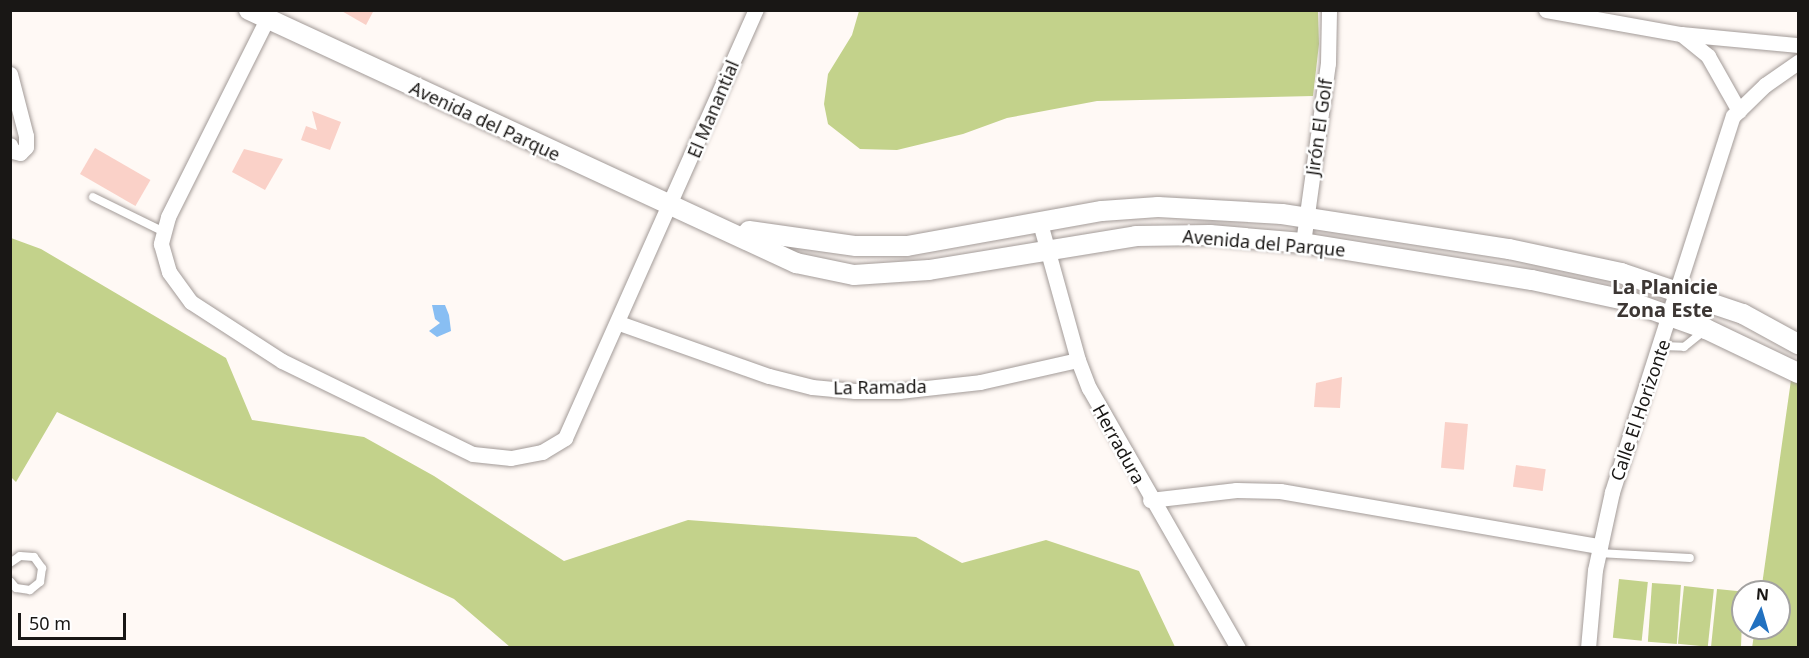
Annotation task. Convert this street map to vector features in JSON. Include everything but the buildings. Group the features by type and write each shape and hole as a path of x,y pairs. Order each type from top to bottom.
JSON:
{"street":[{"name":"Avenida del Parque","path":"249,10 670,207 723,226 796,263 854,275 929,270 1048,250 1161,235 1303,243 1564,285 1672,315 1798,373"},
{"name":"El Manantial","path":"164,232 161,244 169,272 191,302 282,362 473,454 511,458 542,452 565,438 619,323 756,10"},
{"name":"Jirón El Golf","path":"1303,243 1328,63 1329,10"},
{"path":"1546,10 1681,34 1798,45"},
{"path":"164,232 168,216 267,19"},
{"path":"1681,34 1708,56 1739,111 1765,86 1798,62"},
{"path":"10,74 26,147 20,153 12,151 10,145"},
{"path":"10,138 17,106"},
{"name":"Calle El Horizonte","path":"1588,648 1599,549 1620,463 1672,315 1733,116 1739,111"},
{"name":"Avenida del Parque","path":"723,226 792,240 866,246 907,246 1102,211 1158,207 1307,218 1554,258 1680,290 1743,314 1798,344"},
{"name":"Herradura","path":"1040,223 1078,360 1097,405 1150,500 1238,648"},
{"name":"La Ramada","path":"619,323 769,376 812,387 855,391 899,391 980,382 1078,360"},
{"path":"1150,500 1236,490 1280,491 1599,549"}],"lane":[{"path":"93,197 164,232"},
{"path":"1661,346 1684,347 1706,329"},
{"path":"1599,549 1690,558"},
{"path":"10,563 20,556 34,558 42,568 40,582 30,590 16,588 10,581"}],"green space":[{"path":"859,11 1318,11 1319,44 1313,96 1097,101 1007,118 963,134 897,150 860,149 828,124 824,104 828,74 852,35"},
{"path":"11,238 41,249 226,358 252,420 364,437 434,476 564,561 688,520 916,537 962,563 1046,540 1139,571 1175,647 510,647 454,599 57,412 16,482 10,476"},
{"path":"1791,380 1798,384 1798,647 1752,648 1753,640 1791,640 1791,580 1763,580"},
{"path":"1619,579 1648,582 1642,641 1613,638"},
{"path":"1652,583 1681,585 1677,644 1648,642"},
{"path":"1684,586 1714,589 1708,647 1678,644"},
{"path":"1717,589 1731,590 1731,640 1741,640 1741,647 1711,647"}],"water":[{"path":"432,305 445,305 449,315 451,331 437,337 429,331 440,323 435,319"}],"district":[{"name":"La Planicie Zona Este","path":"1665,298"}]}
